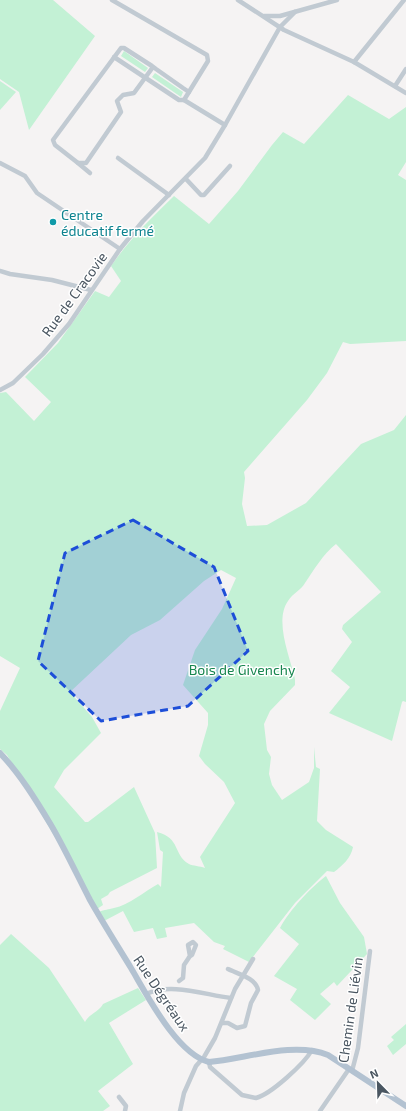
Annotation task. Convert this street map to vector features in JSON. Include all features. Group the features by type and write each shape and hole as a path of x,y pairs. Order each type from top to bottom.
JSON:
{"main road":[{"name":"Rue Dégréaux","path":"0,753 51,825 96,910 146,994 176,1037 201,1060 209,1062 296,1049 312,1050 328,1055 406,1106"}],"street":[{"path":"112,0 207,55 208,61 184,100"},
{"path":"238,0 304,40 354,62 406,93"},
{"path":"264,16 280,16 337,0"},
{"path":"354,62 404,0"},
{"name":"Rue de Cracovie","path":"0,390 12,383 43,354 69,324 120,249 143,221 205,158 225,126 279,25 295,12"},
{"path":"279,25 280,16"},
{"path":"90,173 55,145 53,140 121,48 124,48 189,92"},
{"path":"114,57 179,100 184,100 225,126"},
{"path":"78,163 86,163 121,112 117,101 123,95 134,93 153,67"},
{"path":"395,86 406,69"},
{"path":"118,158 169,195"},
{"path":"0,163 25,176 37,194 120,249"},
{"path":"186,179 201,195 204,195 230,166"},
{"path":"0,271 10,274 52,280 91,290"},
{"name":"Chemin de Liévin","path":"320,1111 350,1070 358,1048 370,951"},
{"path":"179,981 182,978 184,965 189,957"},
{"path":"180,1111 187,1085 196,1066 222,1023 231,998 253,959"},
{"path":"222,1023 240,1028 246,1024 251,1003 258,990 255,982 228,969"},
{"path":"146,994 152,991 180,989 231,998"},
{"path":"209,1062 210,1067 242,1095 256,1098 269,1092 281,1083 312,1050"},
{"path":"119,1097 126,1106 125,1111"}],"highlighted area":[{"path":"133,520 214,567 248,651 188,706 101,721 38,661 65,553"}],"green space":[{"path":"0,0 53,0 95,36 29,130 19,92 0,79"},
{"path":"124,51 148,68 145,72 121,56"},
{"path":"155,73 183,92 181,97 152,77"},
{"path":"0,81 16,92 0,110"},
{"name":"Bois de Givenchy","path":"348,95 389,119 406,107 406,162 398,175 406,180 406,341 350,344 343,342 327,373 307,400 244,472 245,478 242,504 247,526 267,525 306,503 361,444 394,430 406,415 406,702 402,702 392,741 329,713 350,687 331,671 352,642 342,629 343,625 381,592 336,544 323,557 303,585 290,598 284,609 282,619 284,639 295,679 295,685 270,711 264,724 267,750 271,757 269,774 272,785 282,800 309,782 314,768 314,747 316,767 320,769 317,821 326,830 353,847 350,855 343,864 334,872 327,871 295,903 249,962 223,949 225,946 214,942 194,923 165,928 167,937 157,939 153,928 134,932 123,911 104,921 99,912 125,904 158,884 161,887 163,852 160,850 157,832 170,838 181,856 189,864 205,868 200,857 235,803 224,782 205,764 199,756 208,725 208,713 183,685 195,650 222,609 236,578 221,570 204,581 160,620 131,635 70,692 92,717 101,733 64,770 54,787 85,822 88,822 134,787 155,833 157,868 110,892 101,899 103,905 97,909 7,755 0,749 0,711 20,668 0,656 0,393 6,392 34,421 51,402 25,377 58,343 95,291 109,297 121,281 111,266 125,247 149,221 174,196 209,224 238,191 283,132 304,144"},
{"path":"326,876 340,903 364,937 367,954 337,986 334,982 320,994 331,1004 315,1020 290,1000 297,989 274,976 299,944 280,928 301,900"},
{"path":"11,934 49,968 85,1022 103,1004 138,988 146,1000 109,1023 133,1064 98,1091 110,1106 103,1111 0,1111 0,945"},
{"path":"406,1024 406,1044 393,1055 387,1046 394,1040 391,1037"}],"place":[{"name":"Centre éducatif fermé","path":"53,222"}]}
